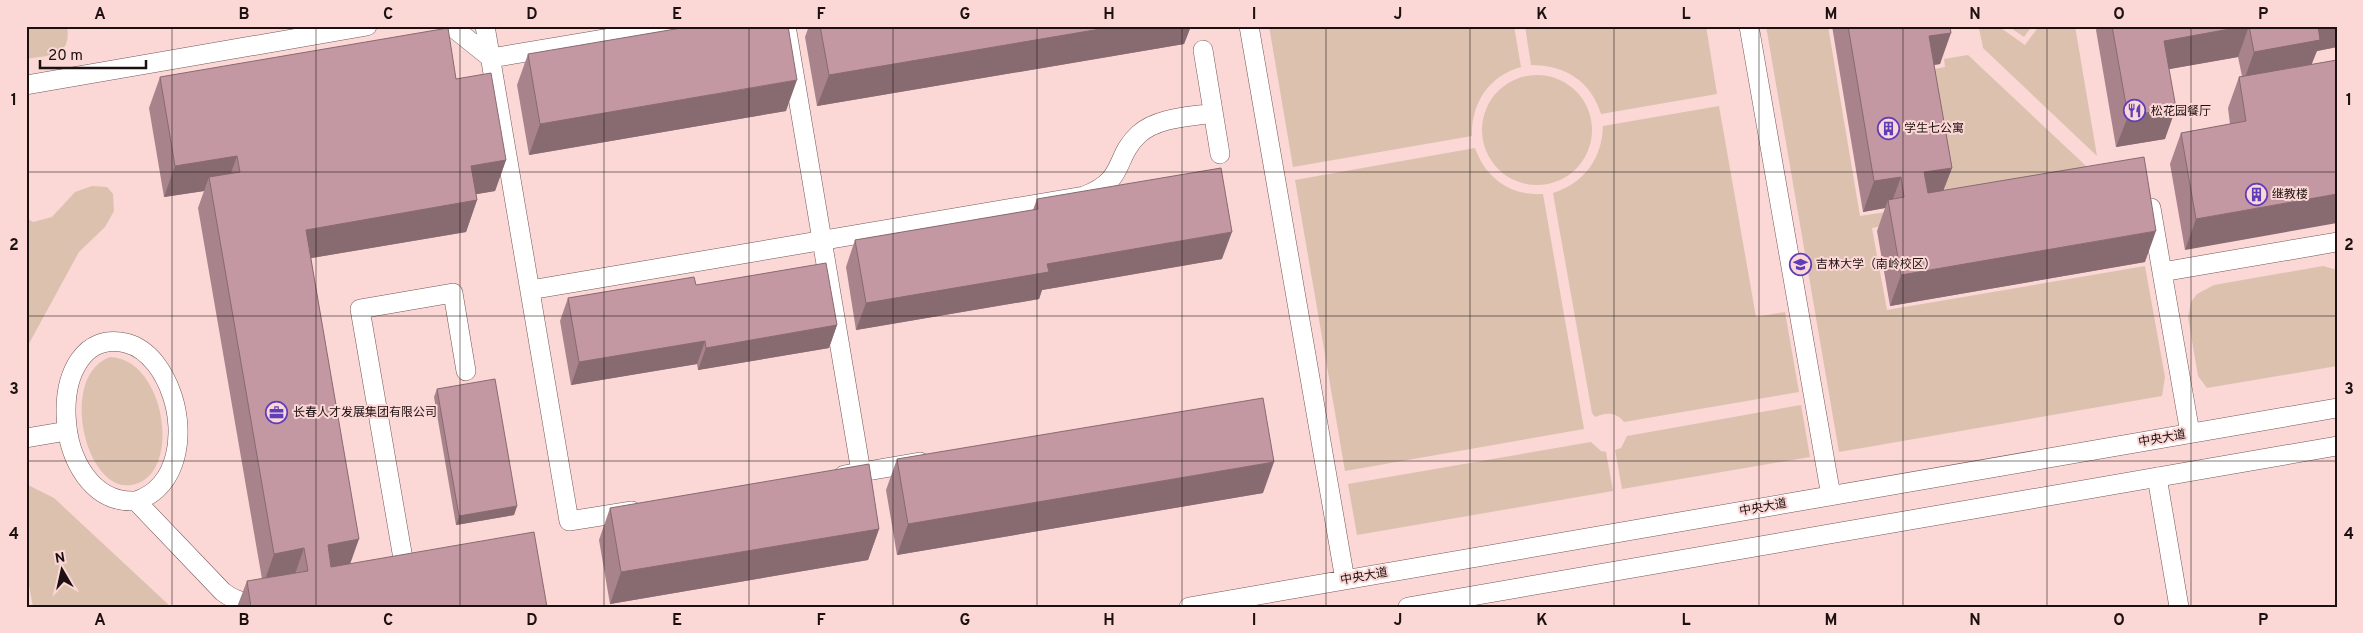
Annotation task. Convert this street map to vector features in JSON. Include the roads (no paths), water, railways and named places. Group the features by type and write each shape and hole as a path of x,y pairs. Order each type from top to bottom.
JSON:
{"lane":[{"path":"26,85 367,26"},
{"path":"451,26 491,58 681,26"},
{"path":"485,26 569,522 647,508"},
{"path":"786,26 861,472"},
{"path":"1249,26 1345,580"},
{"path":"1749,26 1831,496"},
{"path":"1203,50 1220,154"},
{"path":"530,290 1084,196 1097,191 1116,175 1126,153 1140,133 1163,122 1213,113"},
{"path":"2148,188 2190,433"},
{"path":"2162,272 2337,242"},
{"path":"386,579 406,576 360,309 453,293 466,372"},
{"path":"108,342 130,344 150,358 160,369 172,396 176,412 178,443 170,471 156,491 136,501 125,502 114,498 93,484 77,461 67,431 66,415 69,385 73,372 88,351 108,342"},
{"name":"中央大道","path":"1189,607 2337,408"},
{"path":"26,438 67,431"},
{"path":"1408,607 2337,446"},
{"path":"822,479 939,459"},
{"path":"2157,477 2179,607"},
{"path":"136,501 233,600 243,604 281,597"}],"place":[{"name":"松花园餐厅","path":"2135,111"},
{"name":"学生七公寓","path":"1888,128"},
{"name":"继教楼","path":"2256,194"},
{"name":"吉林大学（南岭校区）","path":"1800,264"},
{"name":"长春人才发展集团有限公司","path":"277,412"}]}
